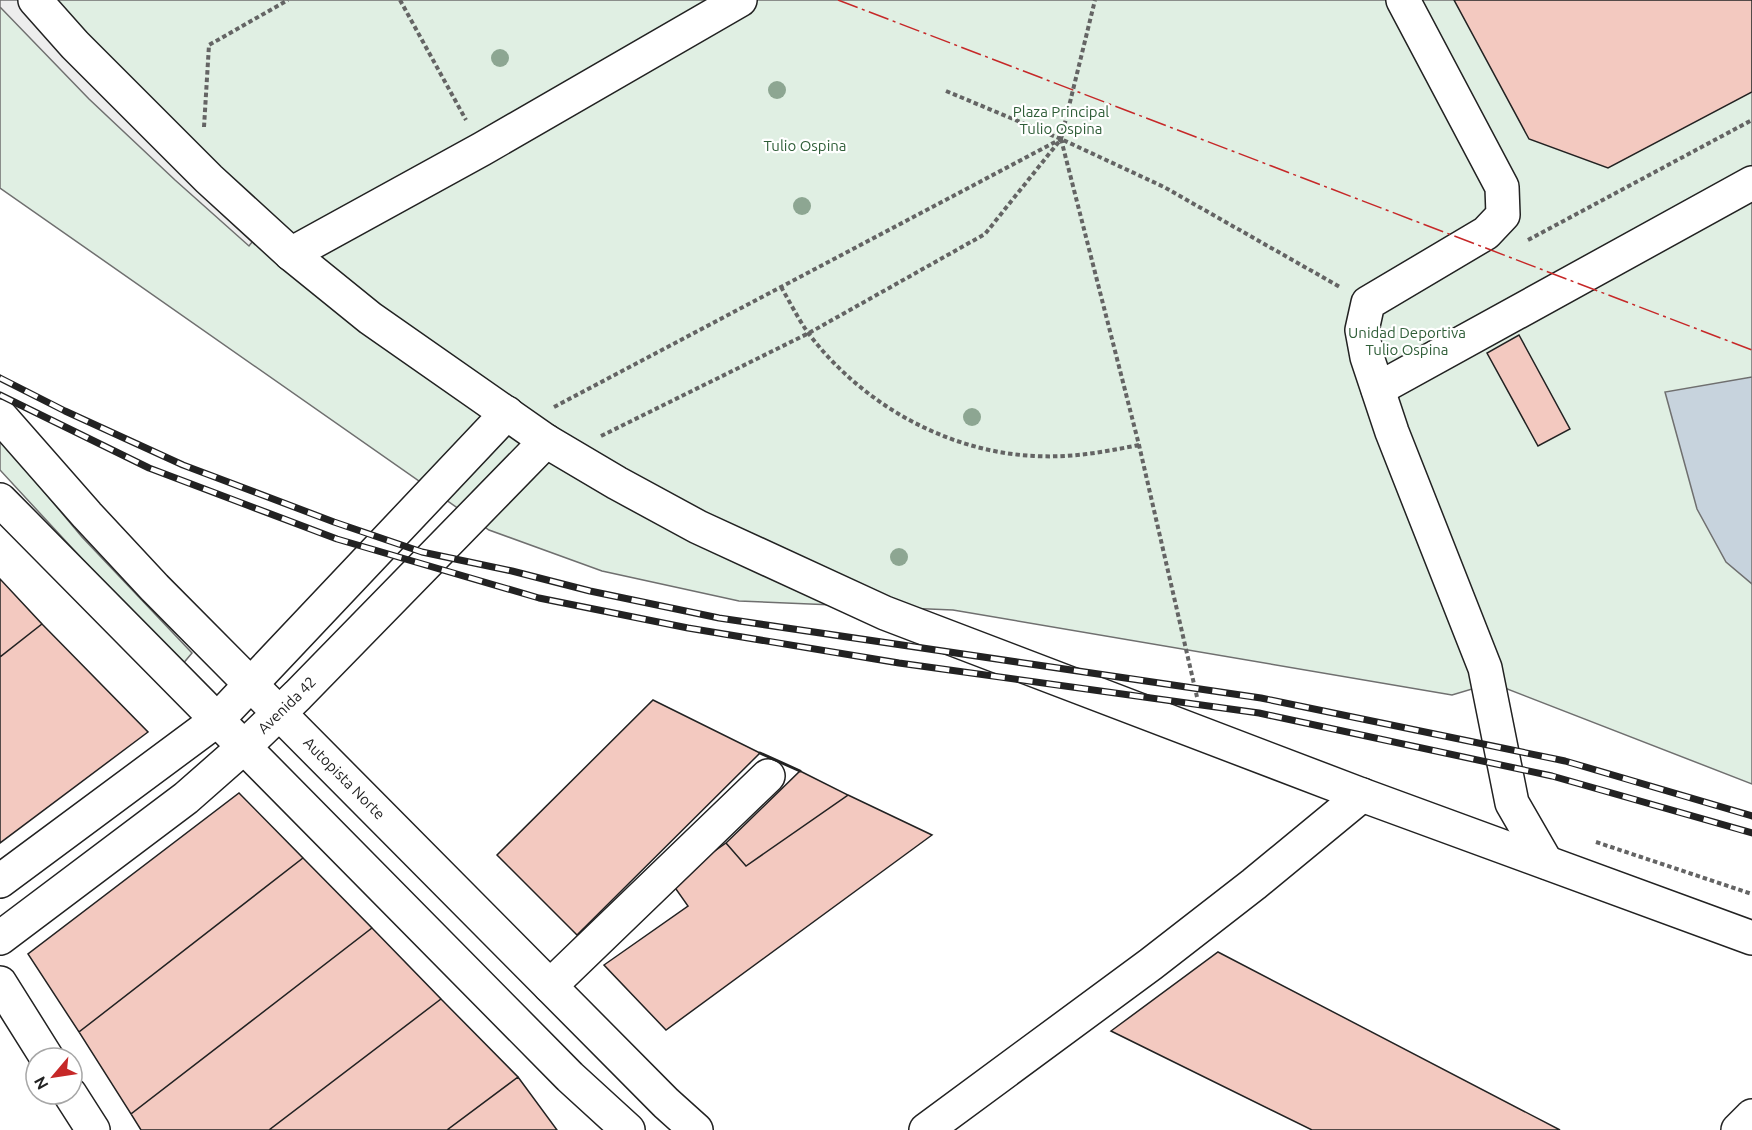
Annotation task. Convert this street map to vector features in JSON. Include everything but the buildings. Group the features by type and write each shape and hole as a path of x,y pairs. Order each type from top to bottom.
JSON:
{"street":[{"path":"35,0 75,45 209,179 291,254 370,318 546,441 617,483 698,527 885,614 1362,795 1752,938"},
{"path":"291,254 482,149 740,0"},
{"path":"1403,0 1502,187 1503,215 1485,233 1368,303 1362,330 1366,357 1392,432 1485,668 1512,803 1546,862"},
{"path":"1378,389 1752,183"},
{"path":"0,881 217,720 507,413"},
{"name":"Autopista Norte","path":"0,416 117,547 279,714 657,1094 696,1130"},
{"name":"Avenida 42","path":"0,938 186,798 244,747 546,441"},
{"path":"0,500 570,1077 628,1130"},
{"path":"550,986 768,776"},
{"path":"926,1130 1151,964 1254,884 1362,795"},
{"path":"1475,837 1512,803"},
{"path":"0,983 39,1046"},
{"path":"570,1077 605,1130"},
{"path":"78,1106 93,1130"},
{"path":"1738,1130 1752,1116"}],"path":[{"path":"203,136 209,45 288,0"},
{"path":"399,0 482,149"},
{"path":"592,441 809,333 985,234 1061,139 1095,0"},
{"path":"946,91 1061,139 1164,187 1368,303"},
{"path":"1527,240 1752,120"},
{"path":"550,409 1061,139"},
{"path":"1061,139 1139,445 1197,699"},
{"path":"781,287 809,333 844,373 885,406 931,432 982,448 1034,456 1087,455 1139,445"}],"green space":[{"name":"Unidad Deportiva Tulio Ospina","path":"0,0 1752,0 1752,784 1492,683 1452,695 953,610 739,601 602,571 489,530 0,188"},
{"path":"0,439 82,537 192,653 181,666 0,470"}],"shaded area":[{"path":"0,0 21,0 259,233 249,246 89,99 0,7"},
{"path":"1752,377 1752,584 1726,562 1697,509 1665,392"}],"railway":[{"path":"0,378 65,411 183,465 334,522 422,552 719,618 1261,698 1565,761 1752,816"},
{"path":"0,395 149,468 337,539 539,598 688,628 899,663 1259,713 1552,776 1752,833"}],"wall":[{"path":"760,753 800,771"}],"power":[{"path":"838,0 1752,350"}],"park label":[{"name":"Plaza Principal Tulio Ospina","path":"1061,120"},
{"name":"Tulio Ospina","path":"805,146"}]}
